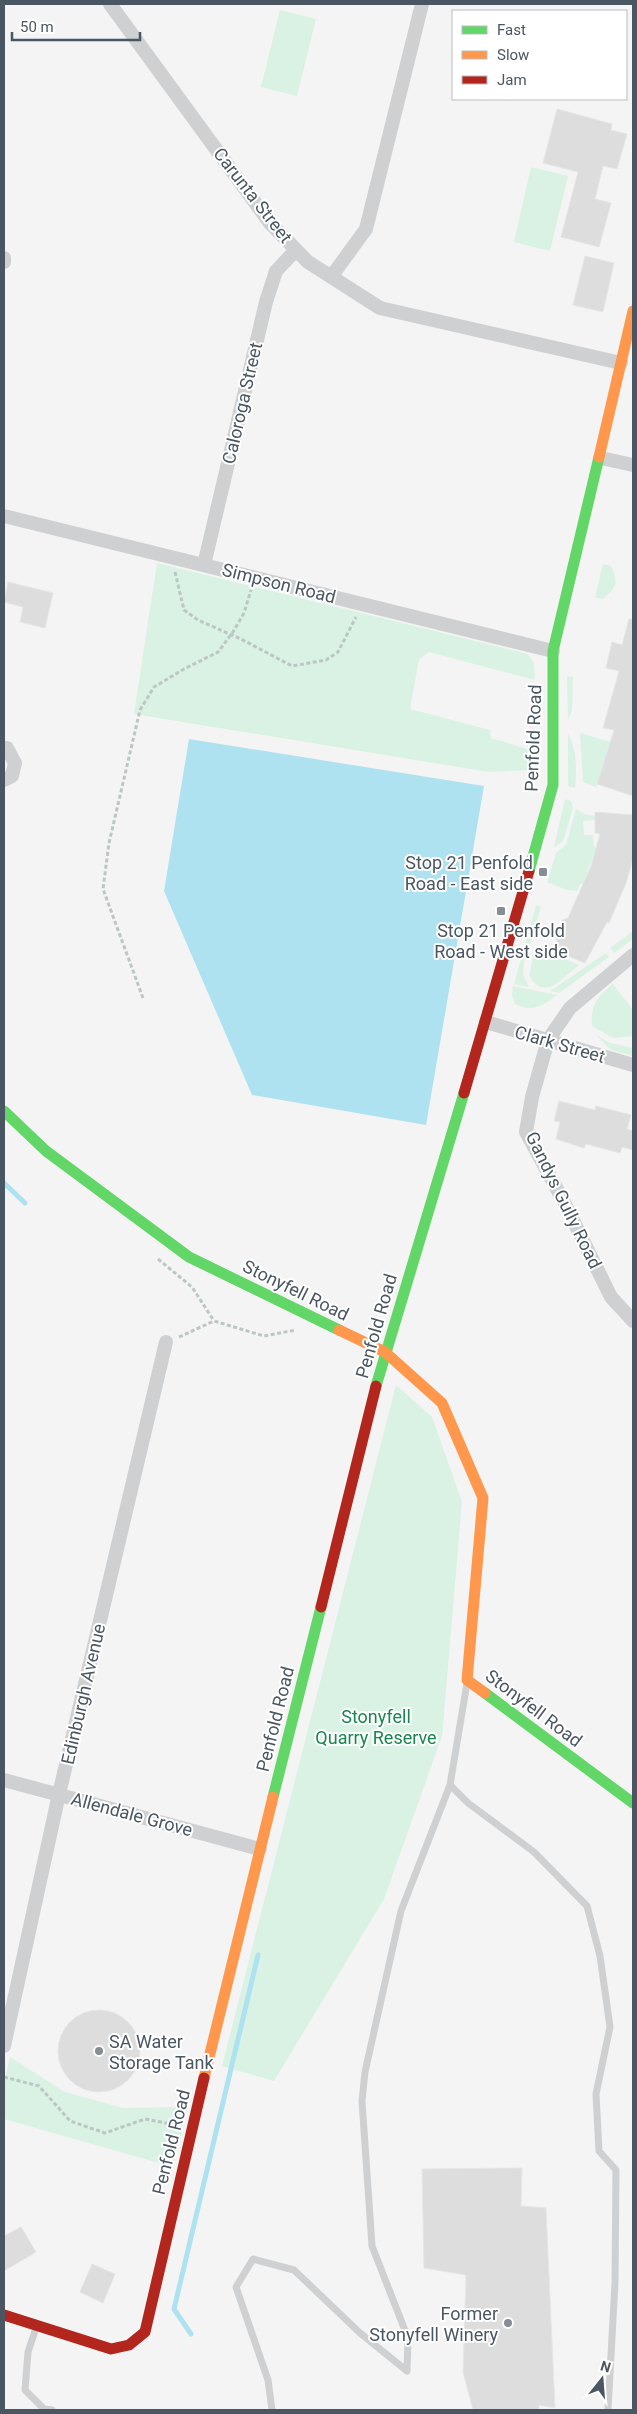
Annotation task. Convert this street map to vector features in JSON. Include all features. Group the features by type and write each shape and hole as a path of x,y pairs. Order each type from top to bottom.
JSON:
{"street":[{"name":"Carunta Street","path":"110,4 270,223 308,262 380,308 621,364"},
{"path":"331,277 366,229 422,4"},
{"name":"Caloroga Street","path":"204,565 266,302 276,271 296,250"},
{"name":"Penfold Road","path":"36,2325 111,2349 128,2345 145,2332 192,2127 260,1849 385,1352 486,1022 553,785 554,651 633,312"},
{"path":"600,458 633,465"},
{"name":"Simpson Road","path":"4,516 554,651"},
{"path":"4,748 7,748 15,763 12,776 4,780"},
{"name":"Gandys Gully Road","path":"633,954 570,1008 548,1040 532,1097 526,1132 564,1202 611,1297 633,1321"},
{"name":"Clark Street","path":"486,1022 633,1065"},
{"name":"Stonyfell Road","path":"4,1110 46,1151 189,1257 385,1352 442,1403 484,1498 468,1680 633,1803"},
{"name":"Edinburgh Avenue","path":"4,2046 59,1794 166,1342"},
{"name":"Allendale Grove","path":"4,1780 260,1849"},
{"path":"4,2315 36,2325"}],"lane":[{"path":"272,2410 268,2380 236,2287 253,2259 294,2270 360,2333 407,2371 408,2338 372,2246 362,2101 365,2072 401,1911 450,1785 468,1680"},
{"path":"450,1785 468,1803 534,1852 587,1906 600,1956 610,2027 596,2094 599,2151 616,2170 616,2282 608,2410"},
{"path":"36,2325 28,2352 25,2390 44,2408 52,2410"}],"path":[{"path":"174,568 184,610 198,620 231,634 292,666 326,660 338,652 355,622 357,612"},
{"path":"143,998 103,889 109,843 140,710 154,688 184,669 218,652 244,613 252,587"},
{"path":"157,1258 192,1287 214,1321"},
{"path":"166,1342 214,1321 264,1336 300,1329"},
{"path":"4,2077 39,2086 70,2120 105,2134 146,2119 192,2127"}],"green space":[{"path":"280,10 316,19 297,96 261,87"},
{"path":"531,167 568,176 550,251 514,242"},
{"path":"157,563 528,654 534,663 535,680 429,652 419,659 410,709 490,730 491,738 537,752 532,770 489,772 134,714"},
{"path":"603,564 611,566 616,581 614,588 603,599 595,597"},
{"path":"567,676 573,677 572,710 568,720"},
{"path":"568,733 576,760 575,788 568,786"},
{"path":"580,733 611,742 596,787 583,782"},
{"path":"565,799 571,801 573,808 563,841 554,847"},
{"path":"576,809 584,814 595,816 595,820 583,821 584,835 593,835 594,847 596,848 583,884 580,884 577,891 567,890 547,882 556,853 566,845"},
{"path":"536,905 541,907 524,963 523,974 529,987 514,984"},
{"path":"633,931 633,939 614,953 610,948"},
{"path":"536,946 579,965 560,981 547,988 541,987 529,975"},
{"path":"606,953 609,957 559,993 550,991"},
{"path":"613,984 633,1010 633,1036 613,1038 592,1026 592,1013 596,1002 603,992"},
{"path":"513,986 557,995 538,1007 521,1007 515,1004 512,995"},
{"path":"595,1034 610,1043 633,1048 633,1056 611,1050"},
{"name":"Stonyfell Quarry Reserve","path":"396,1385 432,1417 462,1502 442,1736 384,1899 274,2081 222,2066"},
{"path":"10,2057 65,2092 123,2108 188,2107 173,2167 4,2119 4,2083"}],"water":[{"path":"189,739 484,786 426,1125 252,1095 164,891"}],"building":[{"path":"557,109 612,124 611,130 627,134 617,169 603,166 595,199 611,203 599,247 561,237 578,172 543,163"},
{"path":"585,256 614,263 603,312 573,305"},
{"path":"8,582 53,593 45,628 20,622 23,607 4,602"},
{"path":"629,619 633,619 633,796 597,784 614,730 603,728 619,671 606,668 612,642 622,645"},
{"path":"595,812 633,815 633,859 626,883 609,923 607,922 585,963 553,950 557,941 555,937 562,920 568,918 591,866 600,834 595,833"},
{"path":"559,1101 595,1110 596,1106 631,1115 627,1129 633,1131 633,1150 622,1147 620,1153 586,1144 584,1148 556,1139 560,1122 554,1121"},
{"name":"SA Water Storage Tank","path":"91,2010 107,2010 122,2017 133,2028 140,2043 137,2067 128,2080 107,2092 91,2092 76,2085 65,2074 58,2059 58,2043 65,2028 76,2017"},
{"name":"Former Stonyfell Winery","path":"522,2168 521,2206 546,2208 555,2408 539,2405 539,2410 473,2410 463,2372 466,2275 424,2268 422,2169"},
{"path":"21,2227 36,2252 4,2271 4,2236"},
{"path":"92,2264 115,2274 103,2303 80,2292"}],"waterway":[{"path":"4,1183 25,1203"},
{"path":"191,2334 174,2309 258,1955"}],"traffic: fast":[{"path":"529,871 553,785 553,651 599,457"},
{"path":"376,1386 464,1093"},
{"path":"4,1111 46,1151 189,1257 339,1330"},
{"path":"273,1797 321,1607"},
{"path":"485,1693 633,1803"}],"traffic: slow":[{"path":"599,457 633,311"},
{"path":"339,1330 385,1352 442,1403 483,1498 467,1680 485,1693"},
{"path":"204,2078 273,1797"}],"traffic: jam":[{"path":"464,1093 529,871"},
{"path":"321,1607 376,1386"},
{"path":"4,2315 111,2349 129,2345 145,2332 204,2078"}],"place":[{"name":"Stop 21 Penfold Road - East side","path":"543,872"},
{"name":"Stop 21 Penfold Road - West side","path":"501,911"},
{"name":"SA Water Storage Tank","path":"99,2051"},
{"name":"Former Stonyfell Winery","path":"508,2323"}]}
